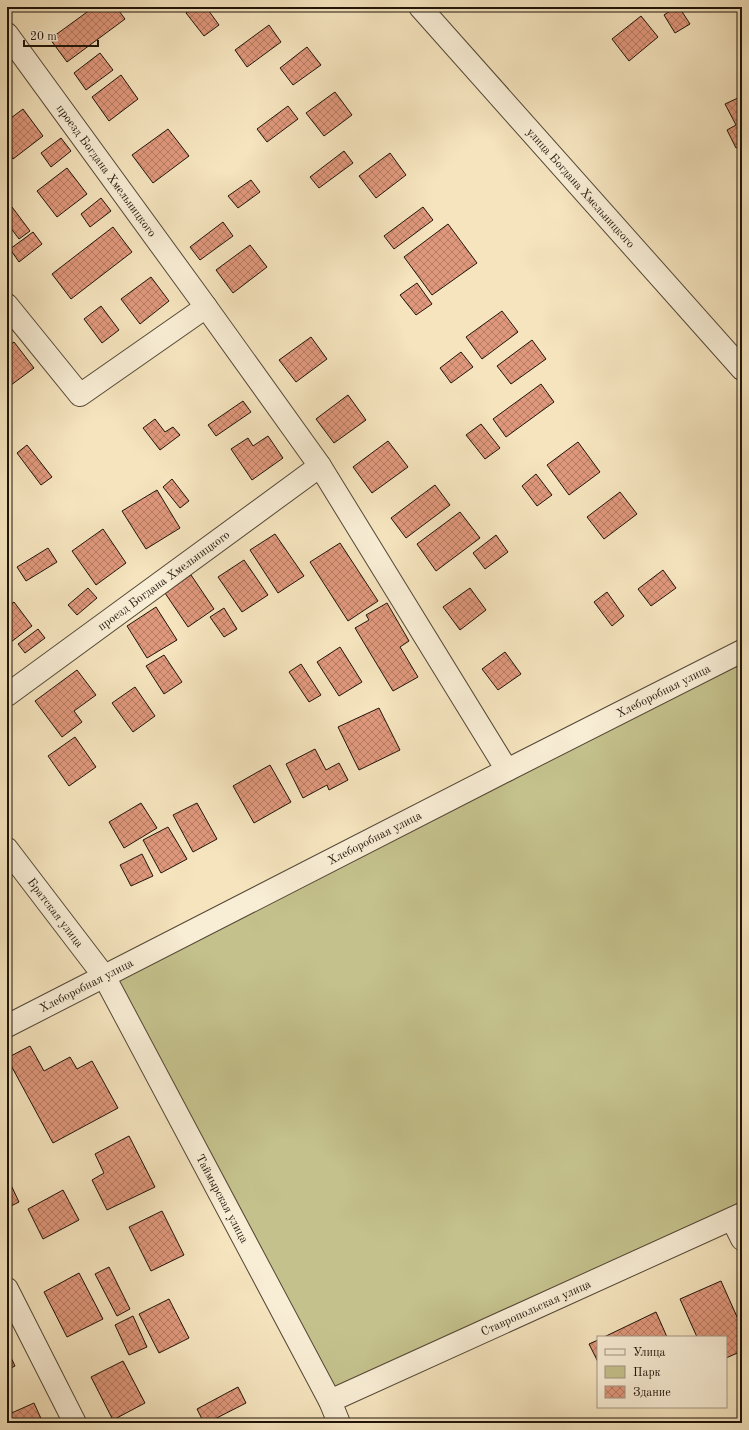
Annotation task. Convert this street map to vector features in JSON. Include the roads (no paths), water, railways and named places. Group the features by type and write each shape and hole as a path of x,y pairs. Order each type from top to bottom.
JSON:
{"street":[{"name":"улица Богдана Хмельницкого","path":"420,7 742,369"},
{"name":"проезд Богдана Хмельницкого","path":"7,34 320,466 507,770"},
{"path":"7,305 80,395 206,307"},
{"name":"проезд Богдана Хмельницкого","path":"7,695 320,466"},
{"name":"Хлеборобная улица","path":"7,1026 742,651"},
{"name":"Братская улица","path":"7,849 104,976"},
{"name":"Таймырская улица","path":"104,976 330,1401 339,1423"},
{"path":"737,1216 742,1239"},
{"name":"Ставропольская улица","path":"330,1401 737,1216"},
{"path":"7,1289 76,1423"}]}
